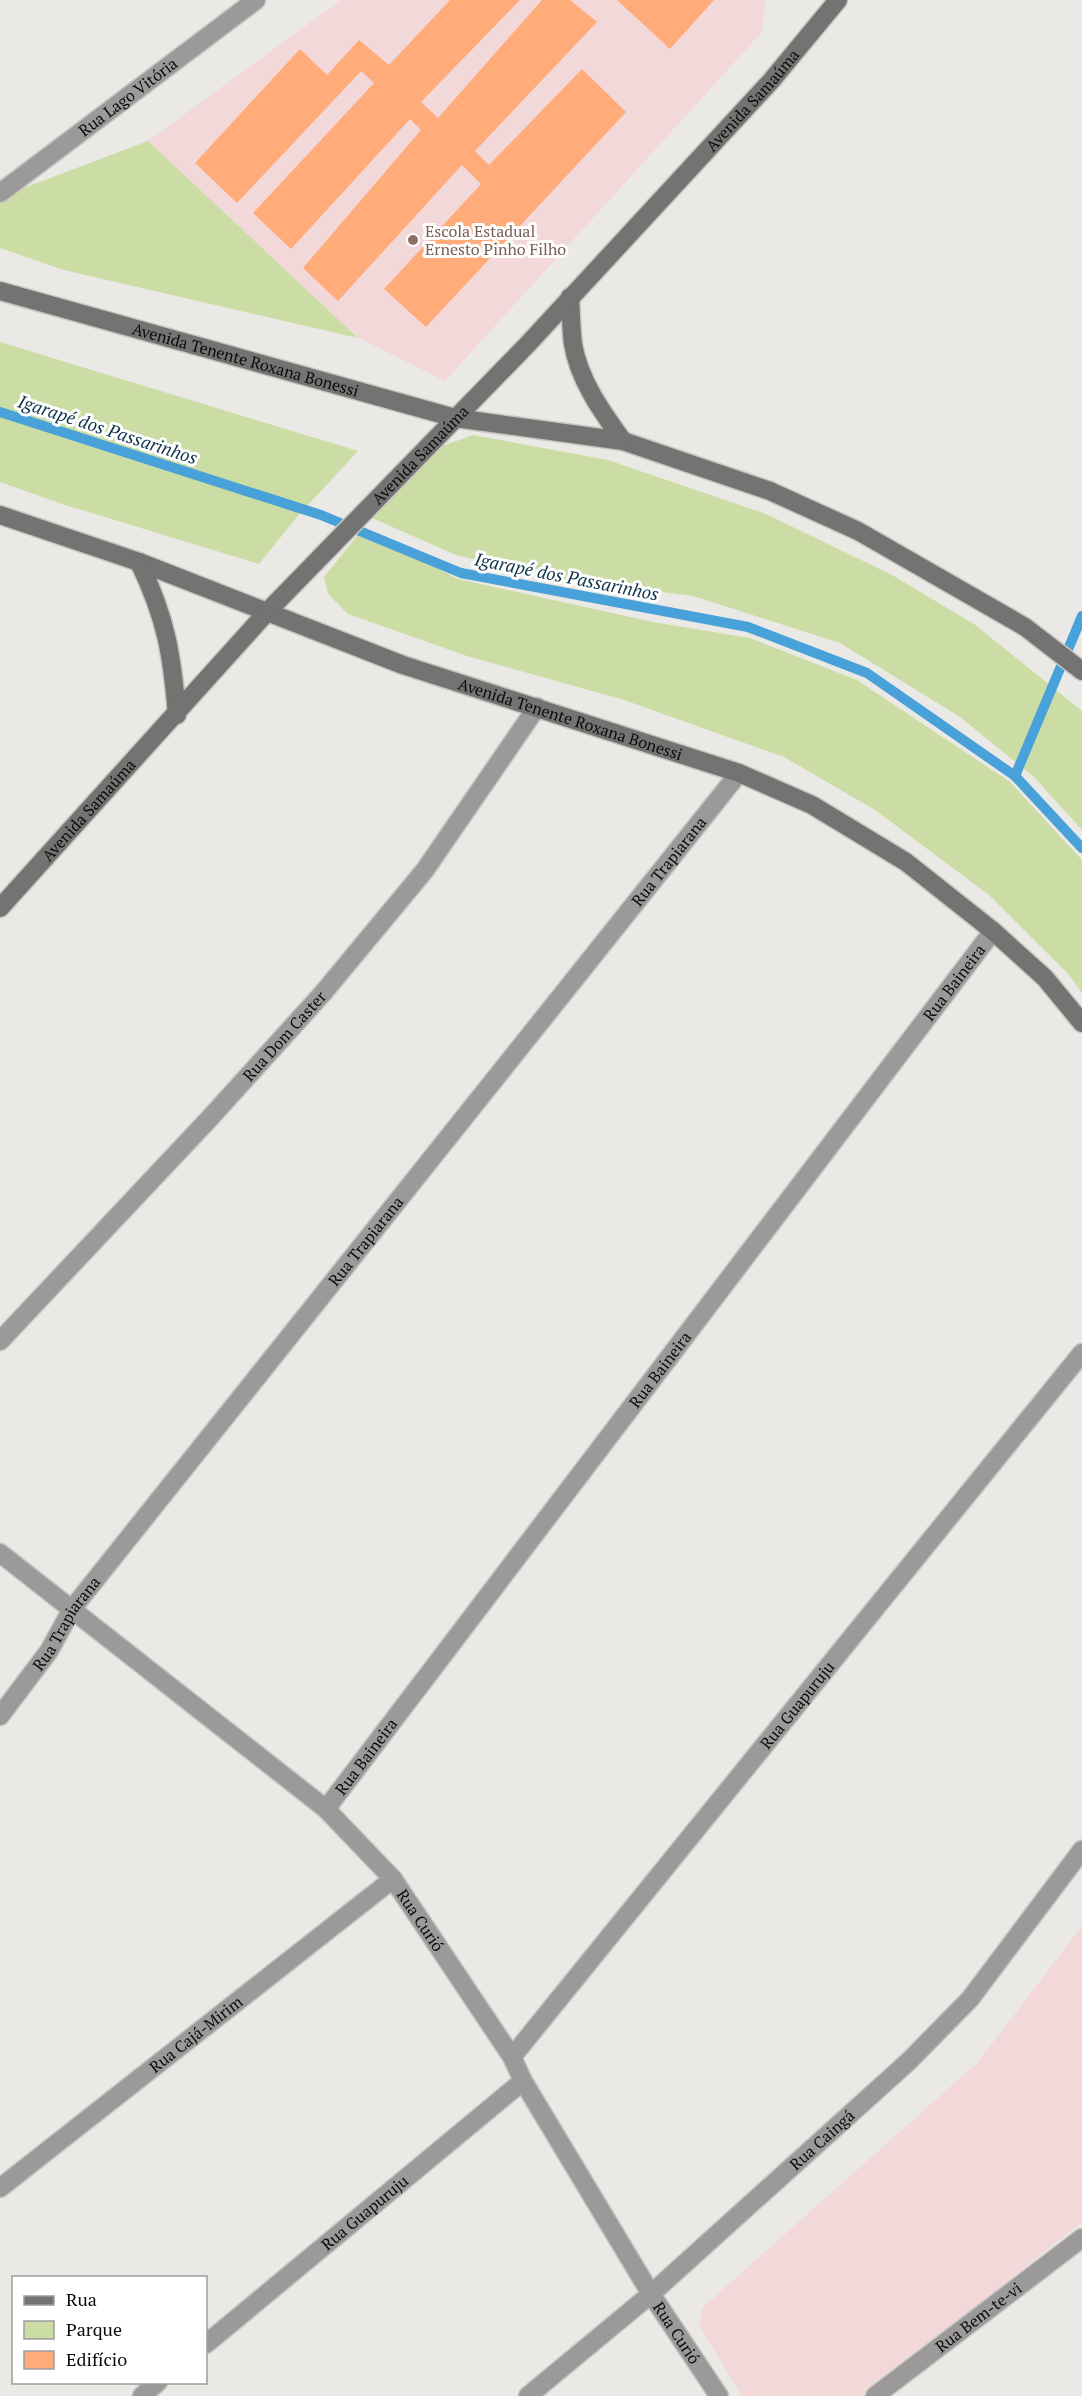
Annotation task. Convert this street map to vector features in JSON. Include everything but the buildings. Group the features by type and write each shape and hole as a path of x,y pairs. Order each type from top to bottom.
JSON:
{"street":[{"name":"Rua Lago Vitória","path":"0,194 256,0"},
{"name":"Avenida Samaúma","path":"0,908 177,715 268,611 527,345 771,81 836,1"},
{"name":"Avenida Tenente Roxana Bonessi","path":"0,291 455,418 623,441 770,491 858,531 1025,627 1082,671"},
{"path":"570,297 573,346 585,380 600,410 623,441"},
{"name":"Avenida Tenente Roxana Bonessi","path":"0,515 139,562 403,665 739,772 812,805 906,862 993,931 1045,978 1082,1023"},
{"path":"139,562 161,614 167,635 173,662 177,715"},
{"name":"Rua Dom Caster","path":"0,1341 209,1119 323,993 425,870 537,707"},
{"name":"Rua Trapiarana","path":"0,1716 49,1651 72,1609 739,772"},
{"name":"Rua Baineira","path":"326,1809 993,931"},
{"name":"Rua Guapuruju","path":"512,2057 1082,1353"},
{"name":"Rua Curió","path":"0,1553 326,1809 393,1879 512,2057 523,2081 651,2294 719,2396"},
{"name":"Rua Caingá","path":"528,2396 651,2294 909,2061 970,1999 1082,1850"},
{"name":"Rua Cajá-Mirim","path":"0,2188 393,1879"},
{"name":"Rua Guapuruju","path":"207,2343 523,2081"},
{"name":"Rua Bem-te-vi","path":"875,2396 1082,2238"},
{"path":"142,2396 157,2384"}],"shaded area":[{"name":"Escola Estadual Ernesto Pinho Filho","path":"341,0 766,0 761,33 445,381 358,338 148,141"},
{"path":"1082,1926 1082,2222 863,2396 742,2396 699,2326 702,2308 978,2062"}],"green space":[{"path":"148,141 358,338 64,270 0,248 0,197"},
{"path":"0,342 358,451 296,518 259,564 65,505 0,482"},
{"path":"473,435 608,460 766,514 892,575 974,624 1082,711 1082,830 1034,777 960,717 840,643 693,596 559,579 456,555 372,518 440,447"},
{"path":"362,530 458,579 653,622 750,638 857,680 1010,782 1082,860 1082,993 1069,975 989,895 875,810 784,757 624,700 467,656 348,614 328,594 324,577"}],"waterway":[{"name":"Igarapé dos Passarinhos","path":"0,412 321,515 461,573 748,627 867,673 1015,776 1082,848"},
{"path":"1015,776 1082,616"}],"place":[{"name":"Escola Estadual Ernesto Pinho Filho","path":"413,240"}]}
